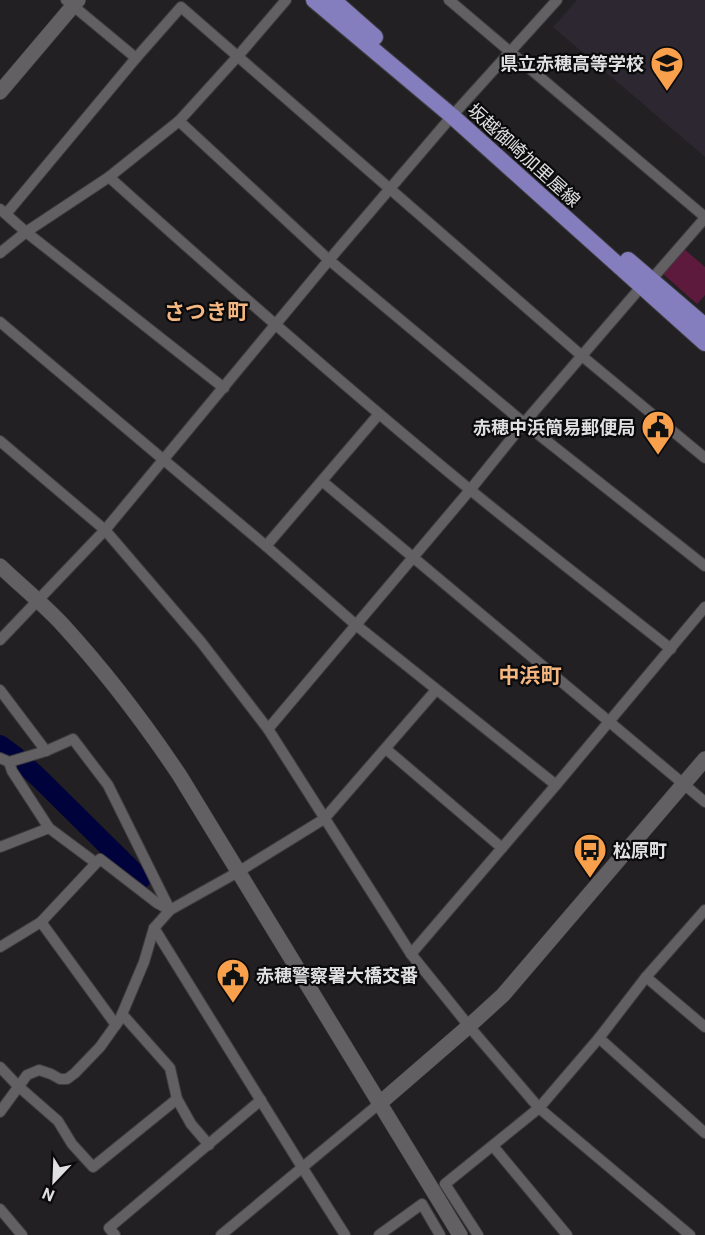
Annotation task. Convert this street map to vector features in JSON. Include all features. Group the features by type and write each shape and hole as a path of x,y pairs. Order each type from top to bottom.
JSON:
{"main road":[{"name":"坂越御崎加里屋線","path":"314,0 455,113"},
{"name":"坂越御崎加里屋線","path":"333,0 455,113 646,283 705,343"},
{"name":"坂越御崎加里屋線","path":"646,283 705,326"}],"street":[{"path":"0,253 26,232 109,177 179,121 286,0"},
{"path":"268,729 524,423 705,218 449,0"},
{"path":"0,640 105,530 329,260 455,113 557,0"},
{"path":"0,92 72,2 136,58"},
{"path":"224,388 26,232 3,211 181,7 582,356 705,458"},
{"path":"179,121 329,260 524,423 705,566"},
{"path":"109,177 275,326 379,414 470,490 670,649"},
{"path":"0,322 266,546 356,625 556,785"},
{"path":"266,546 379,414"},
{"path":"0,441 105,530 201,642 268,729 411,954 539,1107 690,1235"},
{"path":"322,481 705,802"},
{"path":"0,566 59,622 99,667 151,733 180,776 460,1235"},
{"path":"411,954 705,607"},
{"path":"0,690 46,751"},
{"path":"0,1112 27,1075 39,1070 60,1079 67,1079 100,1047 122,1014 144,962 154,928 170,910 238,872 324,819 436,690"},
{"path":"96,863 49,828 4,760 46,751 73,739 108,785 170,910"},
{"path":"386,749 502,848"},
{"path":"221,1235 470,1026 512,985 705,759"},
{"path":"0,847 49,828"},
{"path":"0,946 41,922 100,859 157,903 170,910"},
{"path":"478,1235 445,1184 539,1107 646,977 704,914"},
{"path":"41,922 116,1025"},
{"path":"154,928 345,1235"},
{"path":"646,977 705,1027"},
{"path":"122,1014 170,1068 177,1099 191,1124 209,1145"},
{"path":"598,1038 705,1133"},
{"path":"0,1067 58,1121 72,1144 93,1167 177,1099"},
{"path":"115,1235 109,1228 261,1100"},
{"path":"493,1146 567,1235"},
{"path":"379,1235 422,1204 440,1235"},
{"path":"0,1209 22,1235"}],"shaded area":[{"name":"県立赤穂高等学校","path":"577,0 705,0 705,157 553,27"},
{"path":"684,249 705,267 705,295 697,304 663,274"}],"waterway":[{"path":"0,745 40,779 141,879"}],"place":[{"name":"県立赤穂高等学校","path":"667,92"},
{"name":"赤穂中浜簡易郵便局","path":"658,456"},
{"name":"松原町","path":"590,879"},
{"name":"赤穂警察署大橋交番","path":"233,1004"}],"district":[{"name":"さつき町","path":"206,312"},
{"name":"中浜町","path":"530,676"}]}
